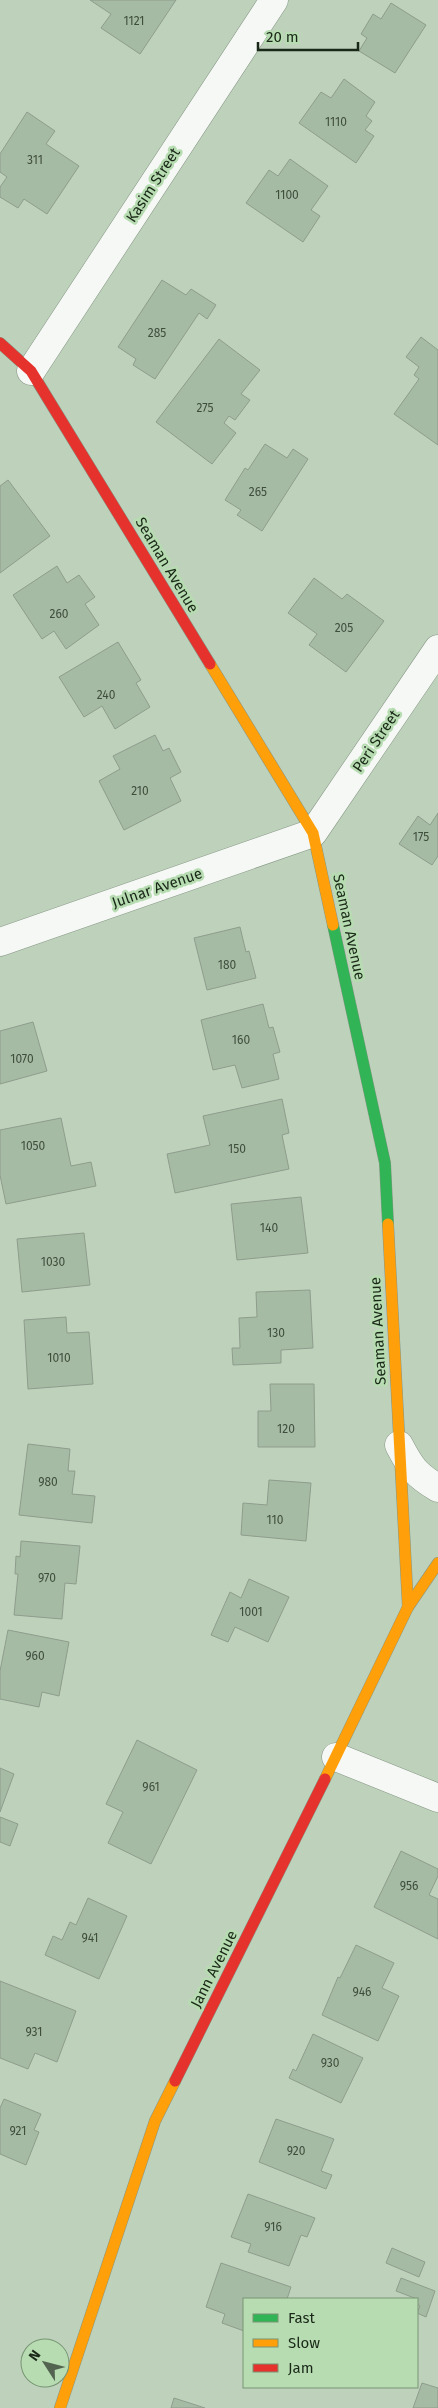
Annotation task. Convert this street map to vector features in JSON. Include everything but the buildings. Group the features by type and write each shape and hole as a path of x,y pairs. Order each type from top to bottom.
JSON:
{"street":[{"name":"Kasim Street","path":"31,371 274,0"},
{"name":"Seaman Avenue","path":"0,343 31,371 313,834 385,1163 408,1607"},
{"name":"Peri Street","path":"313,834 438,650"},
{"name":"Julnar Avenue","path":"0,942 313,834"},
{"path":"399,1445 411,1468 422,1479 437,1487"},
{"path":"402,1498 422,1489 437,1487"},
{"path":"405,1559 414,1570 436,1566"},
{"name":"Jann Avenue","path":"60,2408 155,2121 336,1757 408,1607 436,1566"},
{"path":"336,1757 438,1798"}],"traffic: fast":[{"path":"333,925 385,1163 388,1224"}],"traffic: slow":[{"path":"210,664 313,833 333,925"},
{"path":"388,1224 408,1607"},
{"path":"325,1779 408,1607 438,1563"},
{"path":"60,2408 155,2121 175,2081"}],"traffic: jam":[{"path":"0,343 31,371 210,664"},
{"path":"175,2081 325,1779"}]}
